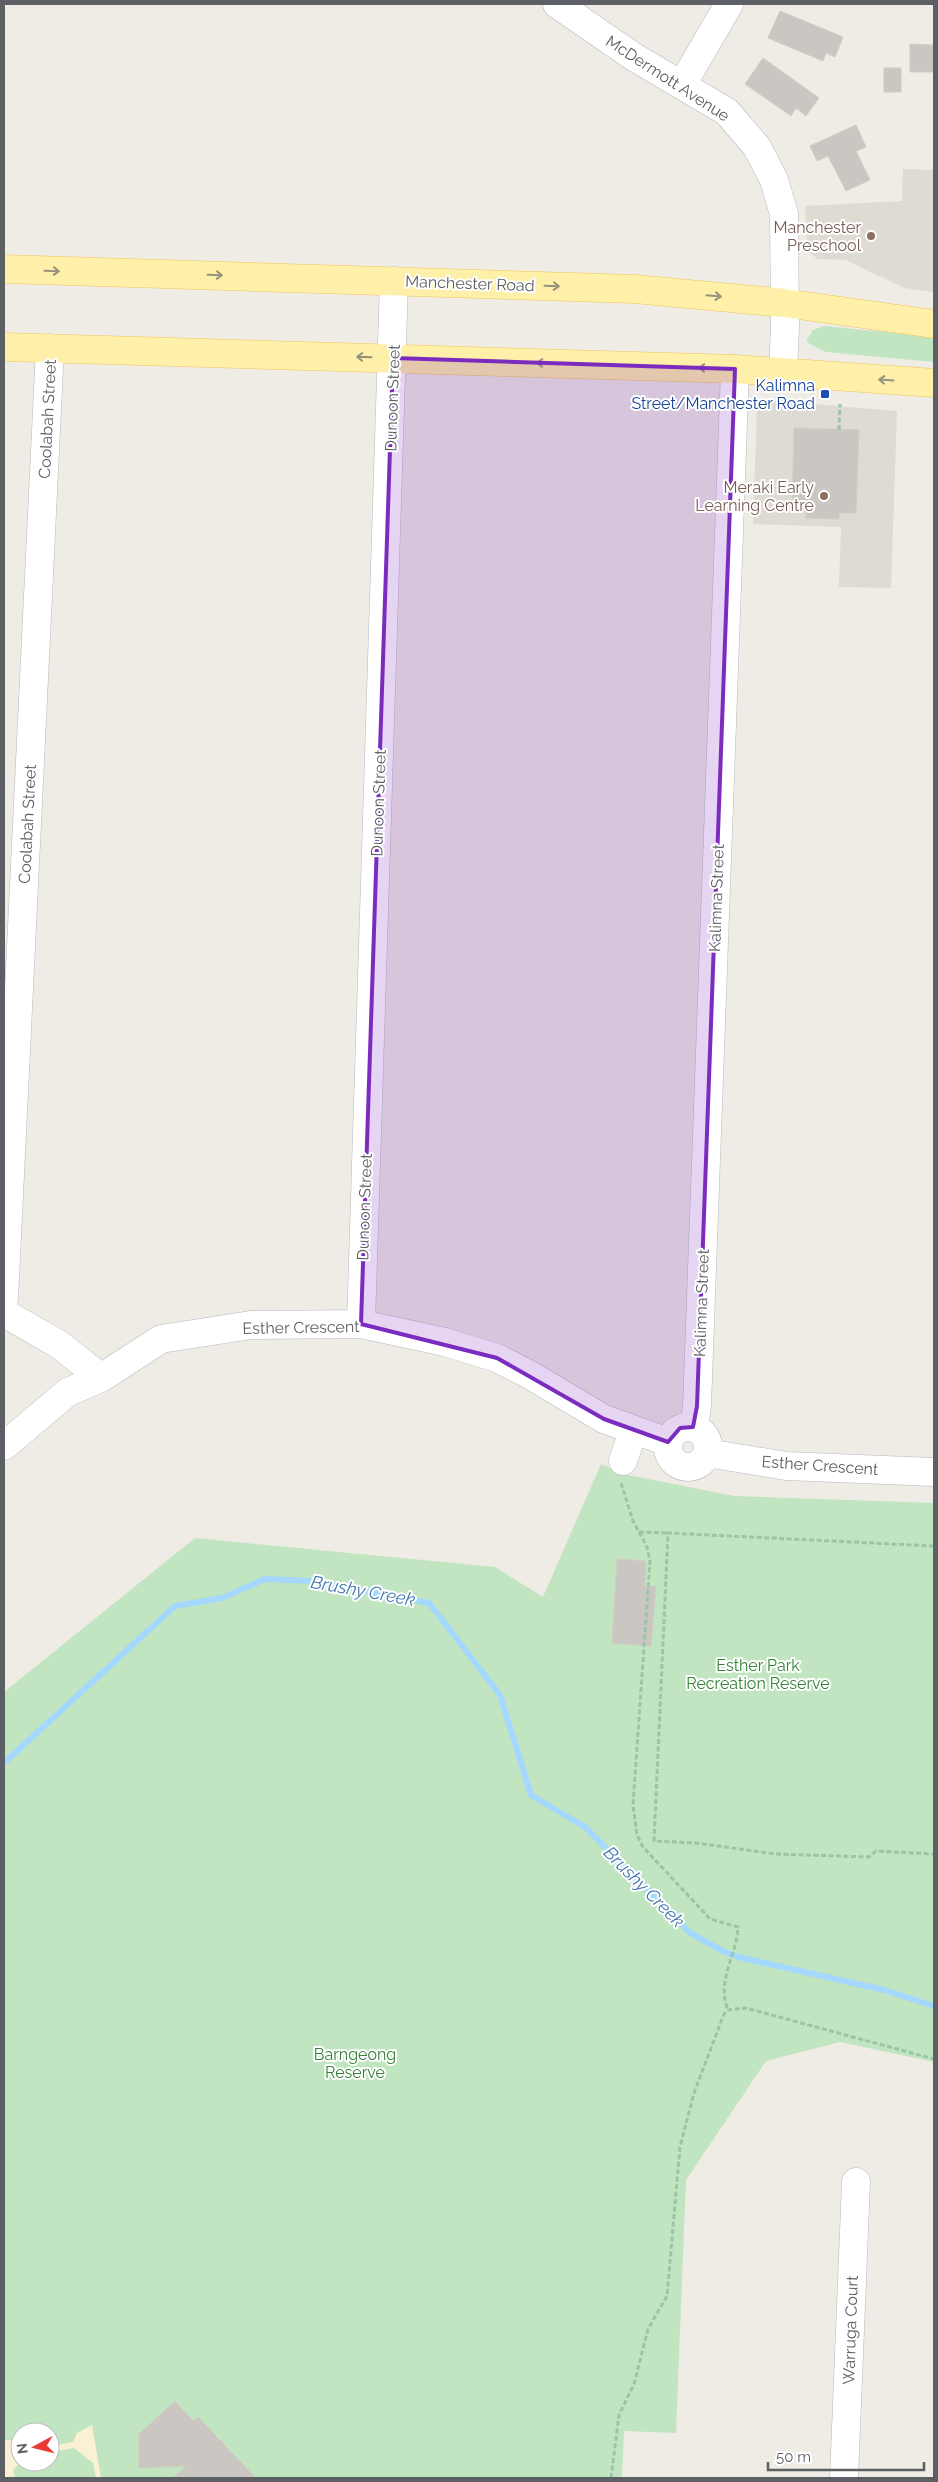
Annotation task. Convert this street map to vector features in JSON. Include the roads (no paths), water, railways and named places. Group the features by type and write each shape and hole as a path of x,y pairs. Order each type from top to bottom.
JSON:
{"main road":[{"name":"Manchester Road","path":"4,269 635,289 784,304 934,324"},
{"path":"4,347 735,369 934,383"}],"street":[{"name":"McDermott Avenue","path":"557,4 634,57 727,112 758,147 774,180 784,214 782,371"},
{"path":"682,85 729,4"},
{"name":"Dunoon Street","path":"360,1324 393,358 394,281"},
{"name":"Coolabah Street","path":"4,1300 50,348"},
{"name":"Kalimna Street","path":"694,1428 697,1406 735,369"},
{"path":"4,1313 60,1345 101,1378"},
{"name":"Esther Crescent","path":"4,1446 68,1392 101,1378 161,1339 251,1325 360,1324 445,1342 497,1358 530,1374 604,1419 668,1442"},
{"path":"680,1428 694,1428 704,1434 707,1440 707,1453 694,1466 680,1465 670,1456 668,1442 674,1432 680,1428"},
{"path":"623,1461 633,1431"},
{"name":"Esther Crescent","path":"707,1453 786,1466 934,1472"},
{"name":"Warruga Court","path":"844,2478 856,2182"}],"waterway":[{"name":"Brushy Creek","path":"4,1763 175,1606 222,1598 265,1579 312,1581 429,1603 500,1695 531,1795 585,1827 690,1933 738,1957 884,1990 934,2006"}],"place":[{"name":"Manchester Preschool","path":"871,236"},
{"name":"Kalimna Street/Manchester Road","path":"825,394"},
{"name":"Meraki Early Learning Centre","path":"824,496"}],"park label":[{"name":"Esther Park Recreation Reserve","path":"758,1674"},
{"name":"Barngeong Reserve","path":"355,2063"}]}
